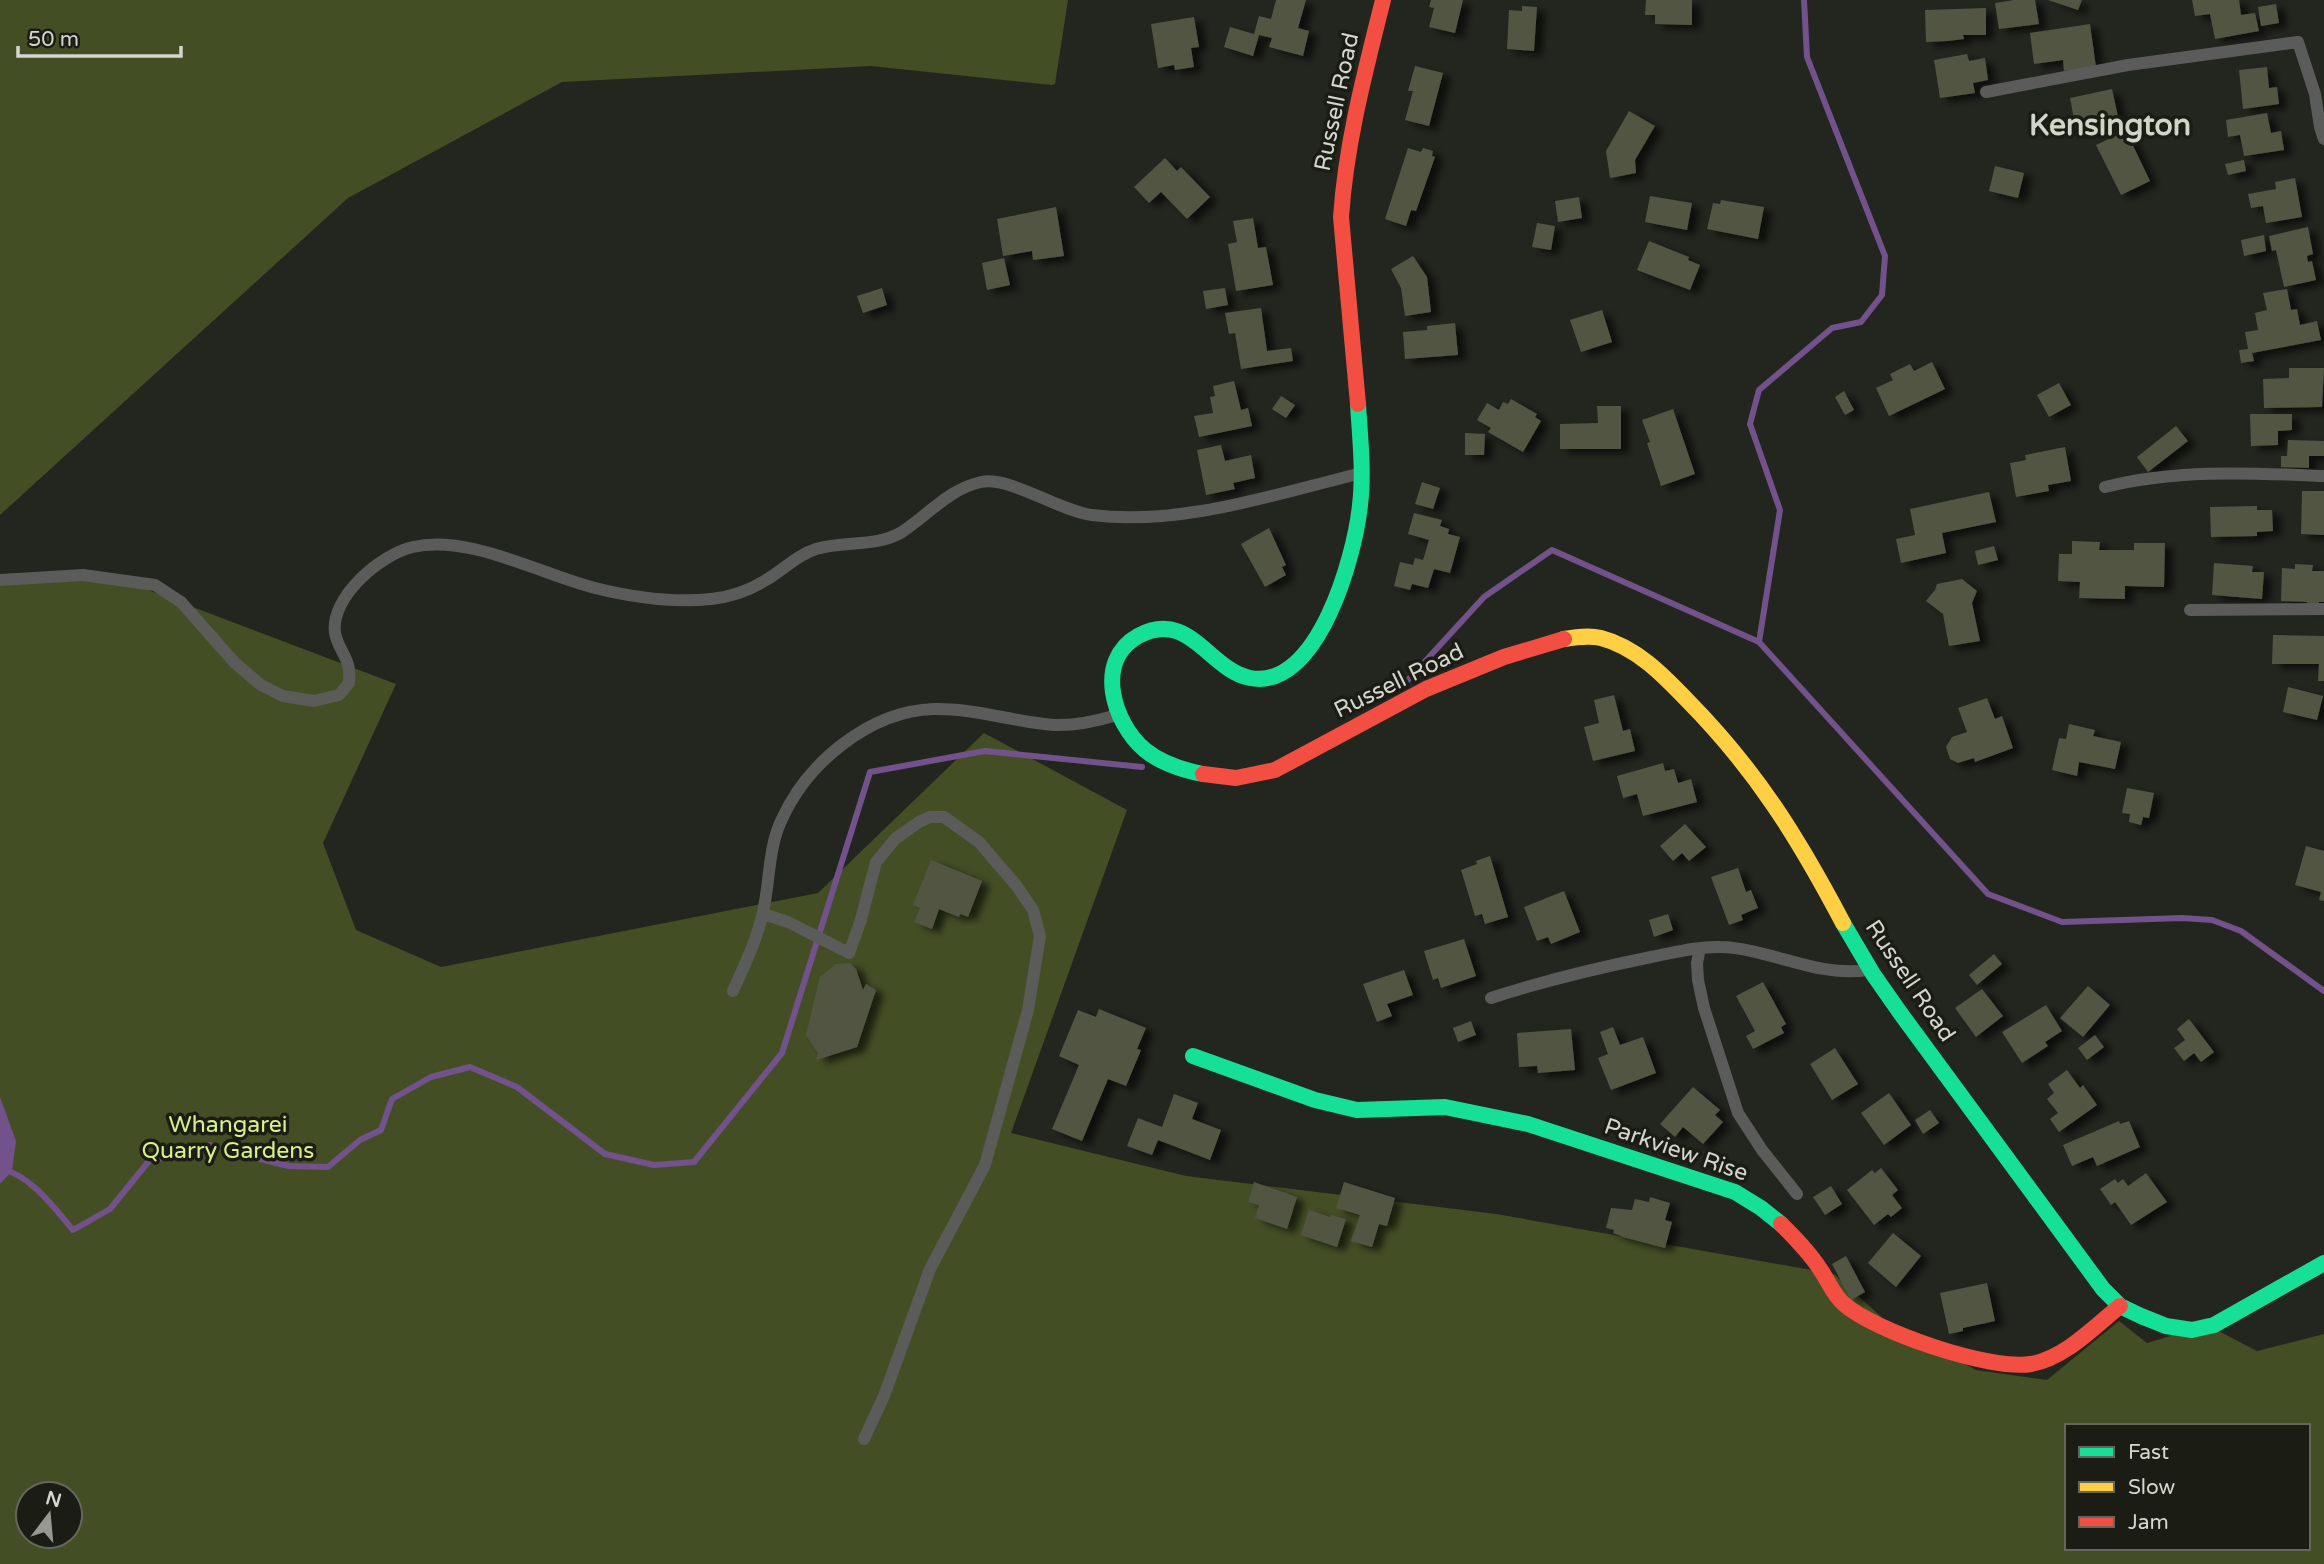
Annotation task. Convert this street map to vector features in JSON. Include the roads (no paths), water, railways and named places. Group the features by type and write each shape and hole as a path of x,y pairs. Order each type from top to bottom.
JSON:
{"street":[{"name":"Russell Road","path":"1383,0 1346,155 1340,217 1362,473 1358,521 1347,566 1330,612 1293,670 1269,678 1247,677 1226,666 1203,645 1178,631 1151,631 1131,640 1116,659 1111,689 1117,715 1137,743 1161,762 1214,778 1252,778 1283,769 1354,726 1419,692 1462,674 1568,637 1593,635 1621,645 1670,682 1718,730 1761,785 1799,841 1870,970 2103,1289 2120,1306 2165,1326 2192,1330 2214,1325 2324,1263"},
{"name":"Parkview Rise","path":"1193,1056 1315,1100 1357,1110 1445,1107 1528,1124 1735,1192 1760,1205 1780,1221 1812,1258 1841,1302 1855,1315 1900,1334 1980,1358 2007,1365 2030,1365 2076,1344 2120,1306"}],"lane":[{"path":"1986,92 2129,65 2298,42 2315,94 2324,139"},
{"path":"0,580 83,575 155,585 180,602 234,663 261,685 283,696 314,701 339,695 349,683 349,666 334,630 350,590 366,572 385,559 413,547 472,547 594,587 639,596 712,599 740,593 816,550 883,541 902,532 960,489 984,481 1002,483 1059,507 1091,515 1144,516 1189,513 1245,502 1362,473"},
{"path":"2105,487 2204,473 2324,476"},
{"path":"2190,610 2324,609"},
{"path":"733,991 763,914 774,845 781,820 813,772 838,748 891,716 933,709 1056,725 1092,722 1117,715"},
{"path":"763,914 788,922 849,953 876,862 896,838 919,822 930,817 944,817 958,825 986,849 1033,910 1040,936 1028,1010 985,1166 930,1269 884,1396 864,1439"},
{"path":"1490,998 1542,981 1700,948 1738,949 1831,970 1870,970"},
{"path":"1700,948 1698,980 1704,1008 1738,1113 1762,1150 1797,1194"}],"waterway":[{"path":"1759,642 1780,510 1750,424 1759,390 1832,328 1861,322 1882,295 1885,256 1807,57 1804,0"},
{"path":"1408,680 1484,597 1552,550 1759,642 1988,894 2062,922 2182,918 2212,920 2241,931 2324,991"},
{"path":"251,1157 289,1166 328,1167 360,1140 381,1130 392,1099 431,1077 470,1067 517,1087 605,1154 654,1165 694,1162 782,1053 870,772 985,751 1142,767"},
{"path":"0,1168 31,1185 73,1230 110,1209 149,1161 210,1145"}],"district":[{"name":"Kensington","path":"2110,125"}],"park label":[{"name":"Whangarei Quarry Gardens","path":"228,1138"}]}
